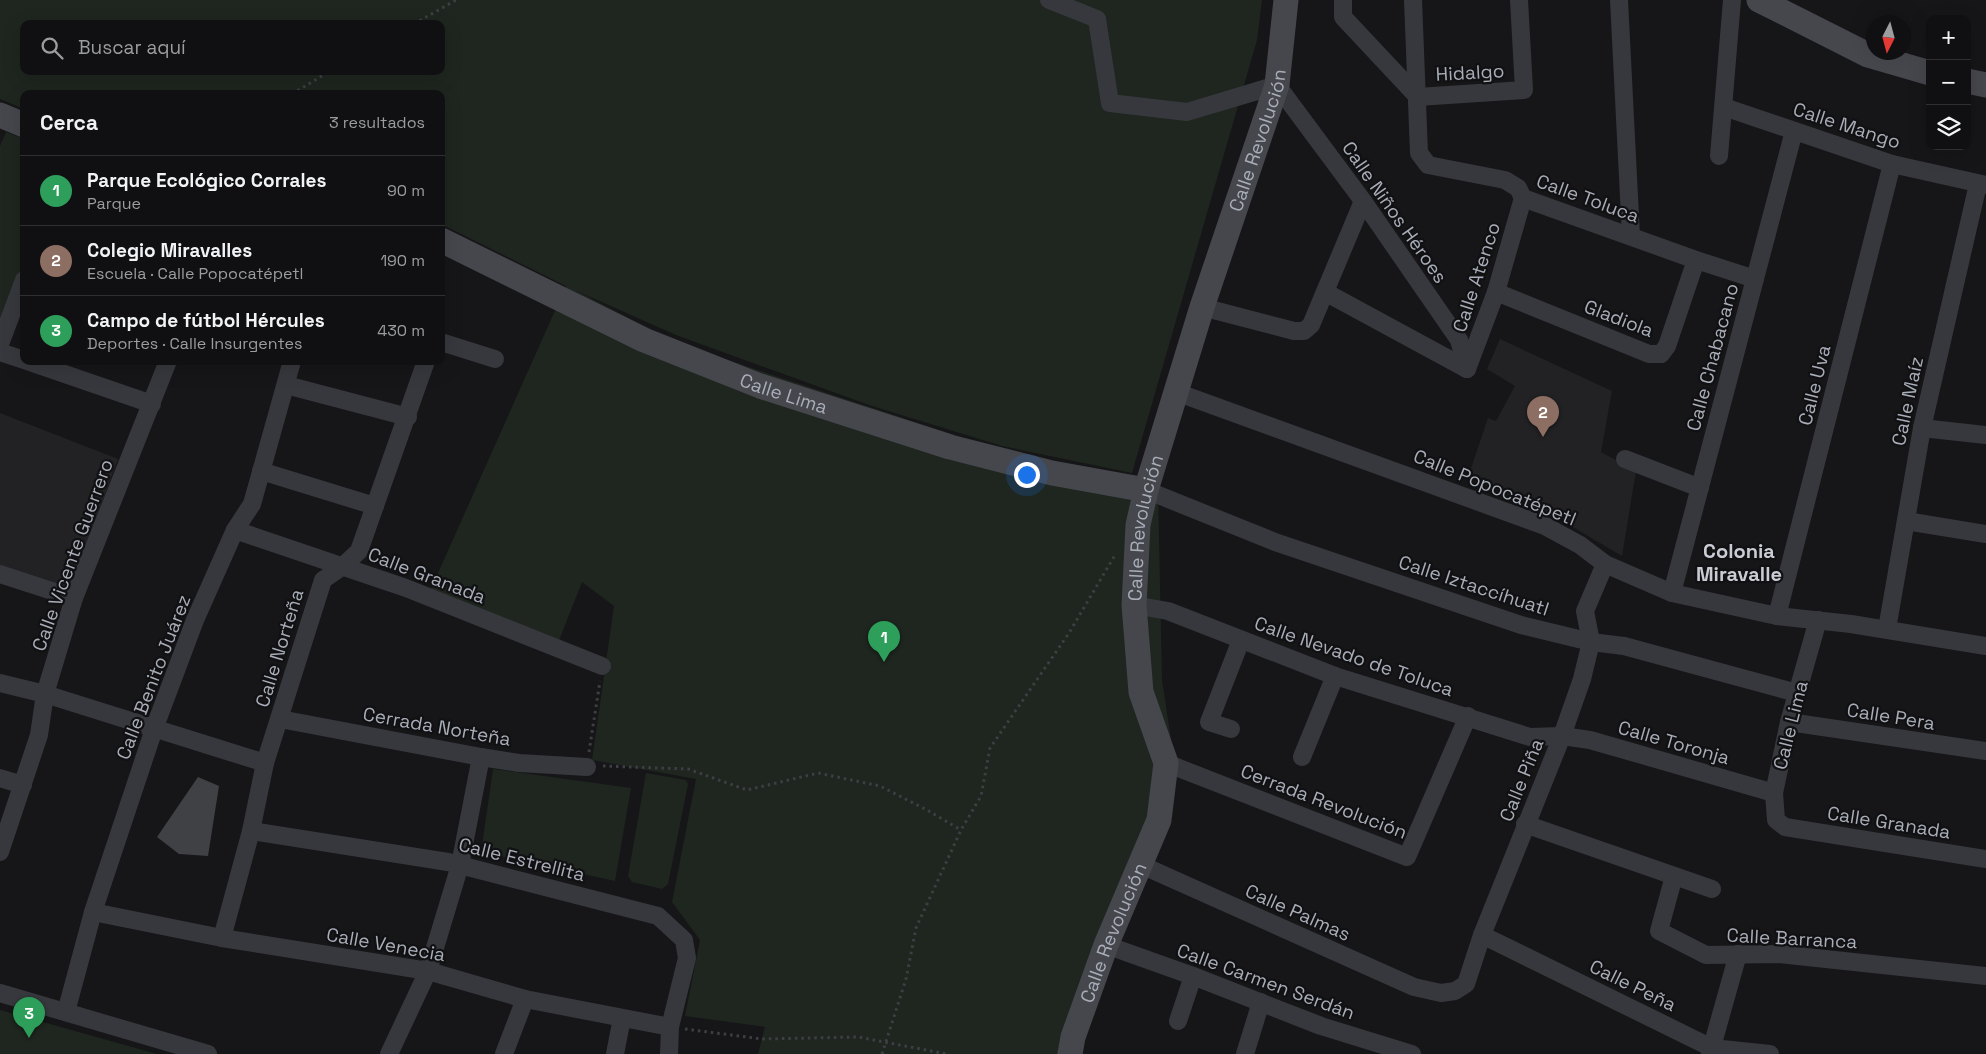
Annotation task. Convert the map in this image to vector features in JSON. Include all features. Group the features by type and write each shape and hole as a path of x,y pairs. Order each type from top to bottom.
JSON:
{"street":[{"path":"1049,0 1097,19 1110,103 1187,112 1277,85"},
{"name":"Calle Revolución","path":"1070,1054 1073,1037 1106,945 1159,820 1166,763 1141,692 1134,605 1138,525 1146,490 1202,307 1277,85 1286,0"},
{"path":"1343,0 1344,18 1418,97"},
{"name":"Calle Toluca","path":"1413,0 1418,97 1418,153 1428,165 1505,180 1518,188 1522,198 1696,260 1755,278"},
{"name":"Hidalgo","path":"1418,97 1524,90 1519,0"},
{"path":"1619,0 1631,236"},
{"path":"1719,156 1732,0"},
{"path":"1759,0 1868,55 1926,72"},
{"path":"1971,82 1986,85"},
{"name":"Calle Niños Héroes","path":"1277,85 1362,200 1459,340 1467,369"},
{"name":"Calle Mango","path":"1724,107 1892,164 1982,185"},
{"path":"0,115 20,123"},
{"name":"Calle Chabacano","path":"1672,593 1794,131"},
{"name":"Calle Uva","path":"1777,616 1892,164"},
{"name":"Calle Maíz","path":"1887,629 1922,428 1982,185"},
{"name":"Calle Atenco","path":"1467,369 1496,292 1522,198"},
{"path":"1202,307 1294,331 1304,331 1312,325 1362,200"},
{"name":"Calle Lima","path":"445,242 644,340 760,386 950,448 1052,473 1146,490"},
{"name":"Gladiola","path":"1496,292 1649,354 1661,354 1667,346 1696,260"},
{"path":"0,344 20,291"},
{"path":"1325,292 1467,369"},
{"path":"445,343 494,359"},
{"path":"0,352 20,359"},
{"path":"38,365 152,404"},
{"name":"Calle Vicente Guerrero","path":"0,852 38,735 45,694 74,598 167,365"},
{"name":"Calle Benito Juárez","path":"66,1012 93,912 154,729 195,620 234,530 252,504 291,365"},
{"name":"Calle Norteña","path":"222,938 251,831 265,762 280,719 301,644 323,580 343,566 359,551 408,417 425,365"},
{"path":"286,385 408,417"},
{"name":"Calle Popocatépetl","path":"1176,392 1545,526 1580,545 1605,564 1672,593 1777,616 1887,629 1986,646"},
{"path":"1922,428 1986,435"},
{"path":"1625,459 1700,488"},
{"path":"261,471 375,506"},
{"name":"Calle Iztaccíhuatl","path":"1146,490 1275,542 1521,625 1590,642 1624,646 1797,693"},
{"path":"1906,521 1986,534"},
{"name":"Calle Granada","path":"234,530 406,588 602,666"},
{"name":"Calle Piña","path":"1441,993 1455,992 1466,984 1482,935 1562,736 1582,679 1590,642 1585,611 1605,564"},
{"path":"0,574 74,598"},
{"name":"Calle Nevado de Toluca","path":"1134,605 1168,611 1335,676 1468,716 1530,737 1562,736"},
{"name":"Calle Lima","path":"1785,827 1776,820 1774,793 1789,722 1818,620"},
{"path":"1231,729 1209,722 1240,640"},
{"path":"1302,757 1335,676"},
{"path":"0,683 45,694 265,762"},
{"name":"Cerrada Revolución","path":"1166,763 1407,857 1468,716"},
{"name":"Cerrada Norteña","path":"280,719 519,763 587,767"},
{"name":"Calle Pera","path":"1789,722 1986,751"},
{"name":"Calle Toronja","path":"1562,736 1590,740 1774,793"},
{"path":"389,1054 428,971 460,865 481,757"},
{"path":"0,778 23,784"},
{"path":"1526,824 1712,889"},
{"name":"Calle Granada","path":"1785,827 1986,859"},
{"name":"Calle Estrellita","path":"251,831 460,865 658,916 684,940 686,958 670,1027 669,1054"},
{"name":"Calle Palmas","path":"1139,864 1414,986 1441,993"},
{"name":"Calle Barranca","path":"1674,876 1658,931 1706,955 1778,954 1986,976"},
{"name":"Calle Venecia","path":"93,912 222,938 428,971 525,999 670,1027"},
{"name":"Calle Peña","path":"1482,935 1711,1051 1770,1054"},
{"name":"Calle Carmen Serdán","path":"1106,945 1193,976 1321,1026 1412,1054"},
{"path":"1711,1051 1738,954"},
{"path":"1178,1021 1193,976"},
{"path":"0,993 208,1054"},
{"path":"504,1054 525,999"},
{"path":"1245,1054 1260,1002"},
{"path":"615,1054 622,1018"}],"path":[{"path":"421,20 456,0"},
{"path":"299,90 323,75"},
{"path":"882,1054 906,979 916,928 960,830 981,796 990,748 1069,633 1110,562 1138,525"},
{"path":"602,666 587,767 623,766 688,769 747,790 818,773 880,786 927,810 960,830"},
{"path":"670,1027 762,1039 858,1037 947,1054"}],"shaded area":[{"path":"0,0 1262,0 1257,40 1132,473 1002,446 869,405 676,335 577,291 676,343 1039,463 1158,488 1162,680 1175,766 1079,1054 758,1054 765,1027 685,1016 700,940 672,902 696,779 592,760 614,606 582,582 558,643 430,591 566,286 445,226 445,90 20,90 20,107 0,99"},
{"path":"6,132 20,137 20,273 0,324 0,146"},
{"path":"1500,339 1612,391 1601,452 1636,471 1622,556 1556,517 1468,477 1488,418 1496,421 1515,386 1487,369"},
{"path":"0,413 118,459 71,587 0,565"},
{"path":"493,769 631,788 615,881 481,852"},
{"path":"646,773 686,780 688,784 668,884 662,889 632,882 628,876"},
{"path":"0,1010 157,1054 0,1054"}],"building":[{"path":"198,777 219,786 208,856 179,854 157,837"}],"place":[{"name":"Colegio Miravalles","path":"1543,437"},
{"name":"Parque Ecológico Corrales","path":"884,662"},
{"name":"Campo de fútbol Hércules","path":"29,1038"}],"district":[{"name":"Colonia Miravalle","path":"1739,562"}]}
